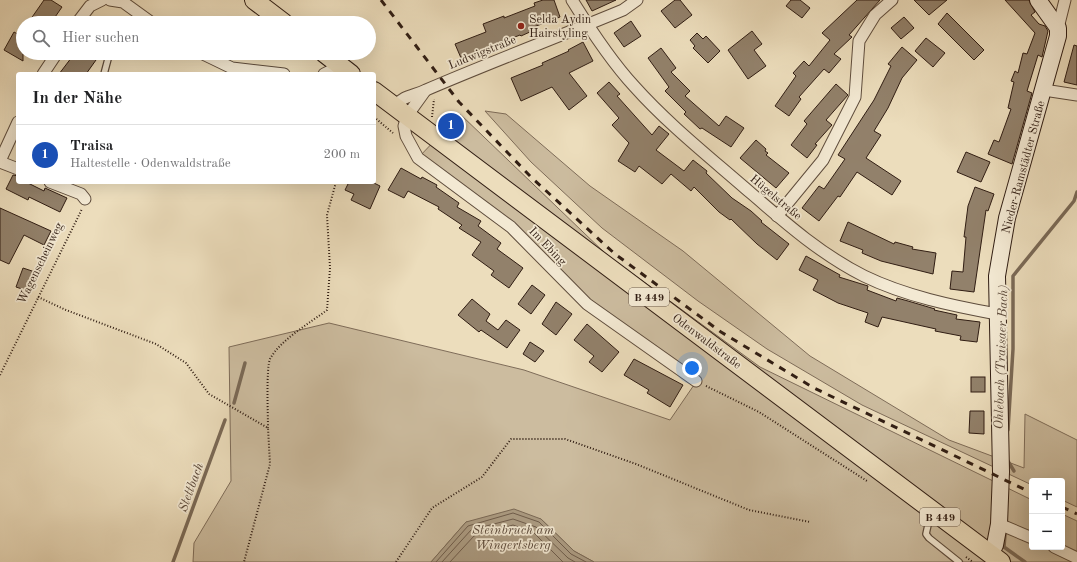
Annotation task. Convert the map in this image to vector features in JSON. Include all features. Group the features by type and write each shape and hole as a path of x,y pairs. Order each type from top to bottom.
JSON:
{"main road":[{"path":"254,0 275,16"},
{"path":"329,60 338,71"},
{"name":"Odenwaldstraße","path":"376,92 995,558"}],"street":[{"path":"85,16 90,6 102,0"},
{"path":"110,0 123,1 143,16"},
{"name":"Hügelstraße","path":"572,0 588,25 633,85 672,125 777,216 825,254 864,276 931,300 997,314"},
{"name":"Ludwigstraße","path":"401,111 406,97 425,91 479,67 588,25 623,10 637,0"},
{"path":"777,216 823,160 855,97 859,42 875,15 892,0"},
{"path":"1038,0 1058,28"},
{"name":"Nieder-Ramstädter Straße","path":"995,558 995,545 999,524 1001,450 997,276 1007,218 1057,45 1058,28 1065,0"},
{"path":"44,72 52,60"},
{"path":"215,60 232,68 267,72"},
{"name":"Nieder-Ramstädter Straße","path":"1044,90 1077,95"},
{"path":"401,111 425,91"},
{"name":"Im Ebing","path":"401,111 405,134 418,158 511,227 587,304 696,381"},
{"path":"16,126 1,157 16,168"},
{"path":"55,184 81,194 85,199"},
{"path":"999,524 1029,537"},
{"path":"1060,550 1077,558"}],"lane":[{"path":"105,72 108,60"},
{"path":"936,515 928,525 926,534 959,562"}],"path":[{"path":"244,562 270,464 268,383 270,360 285,342 326,310 330,268 327,215 335,184"},
{"name":"Wagenscheinweg","path":"0,375 85,199"},
{"path":"38,297 66,310 156,344 186,363 209,394 268,428"},
{"path":"696,381 759,412 873,485"},
{"path":"396,562 432,508 482,477 511,439 565,439 636,464 750,510 810,522"},
{"path":"962,554 973,562"}],"shaded area":[{"path":"485,111 506,114 590,186 683,251 810,356 949,440 1024,468 1025,414 1077,440 1077,507 1065,501 1065,478 1029,478 1029,484 862,405 767,349 698,301 602,228 531,162"},
{"path":"460,114 607,255 760,367 1029,499 1029,550 1065,550 1065,515 1077,521 1077,562 594,562 574,551 541,519 466,522 431,562 193,562 194,543 231,481 229,347 329,323 524,370 670,420 696,382 587,304 511,227 418,158"}],"water":[{"name":"Steinbruch am Wingertsberg","path":"514,509 541,519 574,551 594,562 431,562 466,522"}],"building":[{"path":"44,0 51,0 62,7 56,16 33,16"},
{"path":"543,0 554,0 560,17 531,28 532,31 521,36 520,35 461,58 455,44 486,32 483,24 535,6 534,3"},
{"path":"586,0 616,0 592,11"},
{"path":"675,0 680,0 692,15 675,28 661,11"},
{"path":"791,0 800,0 810,8 802,18 786,6"},
{"path":"857,0 880,0 849,35 852,37 834,54 841,59 829,73 824,69 799,97 801,99 789,116 775,106 796,76 793,73 804,61 809,66 830,40 822,33"},
{"path":"914,0 947,0 929,15"},
{"path":"1005,0 1029,0 1035,12 1031,15 1039,24 1045,26 1048,31 1042,57 1038,55 1027,91 1032,93 1012,164 988,154 994,140 999,142 1011,109 1008,108 1014,82 1011,81 1015,71 1018,73 1023,53 1027,54 1035,33"},
{"path":"947,13 984,50 974,60 938,24"},
{"path":"904,17 914,28 901,39 891,28"},
{"path":"631,21 641,36 624,47 614,33"},
{"path":"752,31 762,44 754,50 766,66 748,79 728,50"},
{"path":"14,32 16,33 16,57 4,50"},
{"path":"697,33 703,39 706,36 720,51 708,63 693,48 695,46 690,40"},
{"path":"926,38 945,53 933,67 915,51"},
{"path":"583,42 593,61 569,73 587,96 569,110 552,87 521,101 511,78 543,65 542,63 569,51 568,50"},
{"path":"1074,45 1077,46 1077,85 1064,82"},
{"path":"902,47 917,60 902,78 888,108 874,131 881,135 866,158 901,181 892,195 857,172 840,197 838,196 819,221 802,208 819,186 824,189 845,159 838,155 874,100 891,66 888,64"},
{"path":"661,48 676,68 671,72 690,91 685,96 719,126 726,116 744,128 731,147 702,128 700,129 684,114 686,112 665,91 669,87 648,58"},
{"path":"70,60 96,60 87,72 61,72"},
{"path":"609,82 620,94 617,96 652,135 659,126 669,134 656,150 684,171 693,160 707,171 706,173 732,198 751,211 762,221 761,222 789,244 777,260 757,244 731,219 730,220 719,212 694,187 691,191 671,174 662,184 639,166 635,172 618,161 629,143 612,125 619,118 597,93"},
{"path":"836,84 848,95 826,120 832,125 815,144 817,145 807,158 791,145 807,124 804,121"},
{"path":"756,140 766,149 765,151 768,153 766,155 789,173 776,188 740,158"},
{"path":"966,152 990,162 981,182 957,172"},
{"path":"401,168 421,179 422,177 437,185 436,187 459,203 457,207 481,221 478,226 501,243 497,249 523,268 509,288 491,275 494,271 472,255 481,242 459,228 462,225 438,209 439,207 408,191 404,198 388,190"},
{"path":"13,175 16,176 16,184 30,184 44,191 45,188 67,198 60,212 29,197 28,200 6,189"},
{"path":"348,184 376,184 380,186 370,209 351,200 354,194 345,190"},
{"path":"975,187 994,194 988,211 986,210 974,292 950,289 952,271 963,272 966,237 964,237 968,206"},
{"path":"0,208 51,231 44,245 24,235 9,264 0,260"},
{"path":"848,222 894,244 895,242 913,247 912,249 936,253 933,274 881,261 862,253 863,250 840,241"},
{"path":"806,256 840,275 839,277 868,286 867,290 896,301 897,298 935,309 934,310 957,315 956,319 980,322 977,342 960,340 961,336 935,331 936,329 882,317 878,327 865,322 868,313 838,303 813,290 818,280 799,270"},
{"path":"23,268 35,272 28,291 16,287"},
{"path":"532,285 545,295 531,314 518,304"},
{"path":"472,299 490,314 486,321 498,330 506,320 520,330 507,348 481,330 479,332 458,315"},
{"path":"556,302 572,314 556,335 542,324"},
{"path":"587,324 619,352 602,372 589,362 594,356 574,340"},
{"path":"530,342 544,351 535,362 523,354"},
{"path":"634,359 683,385 670,407 647,393 649,390 624,375"},
{"path":"971,377 985,377 985,392 971,392"},
{"path":"970,411 984,411 984,434 969,433"}],"waterway":[{"name":"Ohlebach (Traisaer Bach)","path":"1008,430 1013,349 1013,276 1074,201 1077,192"},
{"name":"Stettbach","path":"234,403 245,363"},
{"name":"Stettbach","path":"173,562 225,420"},
{"name":"Ohlebach (Traisaer Bach)","path":"1006,458 1014,471"},
{"name":"Ohlebach (Traisaer Bach)","path":"1005,534 1004,547 1025,562"}],"railway":[{"path":"381,0 459,102 531,177 615,254 721,332 814,388 1029,492"},
{"path":"1065,508 1077,514"}],"place":[{"name":"Selda Aydin Hairstyling","path":"521,26"},
{"name":"Traisa","path":"451,126"}]}
